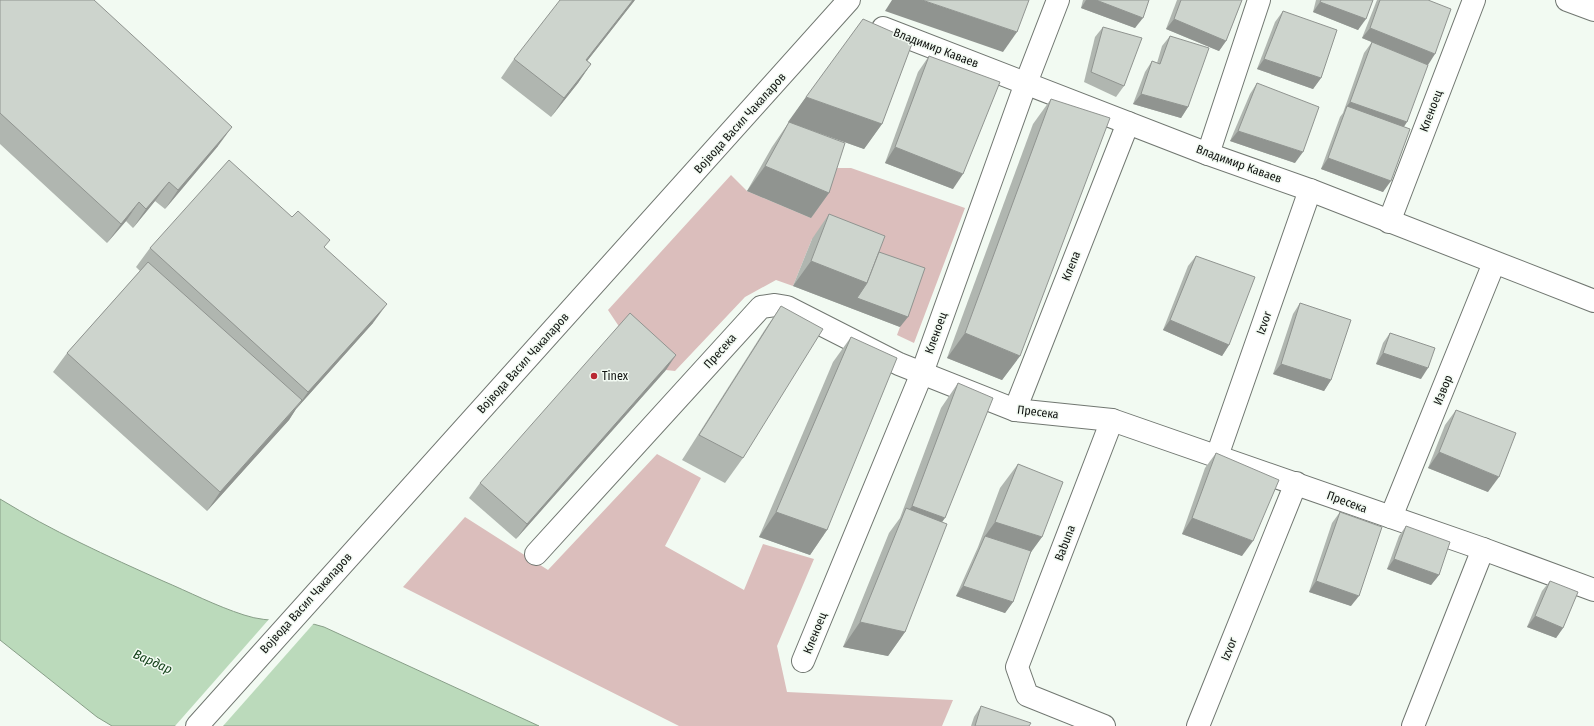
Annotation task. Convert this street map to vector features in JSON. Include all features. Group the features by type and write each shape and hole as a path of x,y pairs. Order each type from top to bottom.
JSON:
{"street":[{"name":"Војвода Васил Чакаларов","path":"197,726 348,556 770,90 849,0"},
{"name":"Кленоец","path":"803,661 922,373 1026,83 1058,0"},
{"path":"1208,154 1259,0"},
{"name":"Кленоец","path":"1389,222 1474,0"},
{"path":"1567,0 1594,10"},
{"name":"Владимир Каваев","path":"883,28 1208,154 1310,190 1594,301"},
{"name":"Клепа","path":"1015,410 1128,123"},
{"name":"Izvor","path":"1217,456 1310,190"},
{"name":"Извор","path":"1391,518 1494,263"},
{"name":"Пресека","path":"536,554 760,307 775,305 787,307 899,364 1015,410 1112,420 1296,483 1594,590"},
{"name":"Babuna","path":"1104,726 1027,694 1017,666 1112,420"},
{"name":"Izvor","path":"1198,726 1296,483"},
{"path":"1413,726 1483,549"}],"shaded area":[{"path":"828,168 851,168 965,208 914,343 897,335 918,279 812,239 793,286 776,280 745,297 675,371 666,370 620,328 608,310 731,175 747,191 811,218"},
{"path":"657,454 701,478 665,546 744,590 763,544 814,559 777,646 787,692 953,700 942,726 679,726 403,587 465,517 548,570"}],"water":[{"name":"Вардар","path":"0,499 80,543 213,603 254,618 314,624 324,627 539,726 112,726 97,717 0,640"}],"pier":[{"path":"270,618 315,622 223,726 175,726"}],"building":[{"path":"0,0 94,0 232,127 178,190 169,182 146,209 139,202 121,224 0,113"},
{"path":"560,0 633,0 586,60 591,64 564,98 514,59"},
{"path":"922,0 1029,0 1017,32"},
{"path":"1096,0 1149,0 1143,18"},
{"path":"1181,0 1242,0 1226,41 1174,19"},
{"path":"1321,0 1373,0 1366,19 1320,2"},
{"path":"1380,0 1428,0 1451,9 1435,54 1370,28"},
{"path":"1283,11 1337,30 1321,78 1264,59"},
{"path":"863,19 913,41 882,124 806,97"},
{"path":"1103,27 1142,38 1124,86 1091,72"},
{"path":"1170,36 1209,48 1188,107 1141,94 1152,61 1160,64"},
{"path":"1372,42 1428,65 1407,122 1350,102"},
{"path":"929,56 1000,82 963,174 895,147"},
{"path":"1257,83 1319,107 1303,152 1238,131"},
{"path":"1051,99 1110,118 1020,356 965,333"},
{"path":"1347,106 1410,129 1391,181 1328,158"},
{"path":"789,122 845,143 829,193 765,166"},
{"path":"229,160 292,217 298,211 330,240 324,247 387,304 308,392 150,248"},
{"path":"829,214 885,236 867,283 811,261"},
{"path":"879,252 925,268 908,317 857,298 867,283"},
{"path":"1196,256 1255,277 1229,345 1170,320"},
{"path":"148,262 302,400 220,492 67,353"},
{"path":"1300,303 1351,320 1331,380 1281,364"},
{"path":"781,306 823,329 743,458 699,435"},
{"path":"630,313 676,355 527,524 480,483"},
{"path":"1390,333 1435,348 1428,368 1383,353"},
{"path":"851,337 897,358 827,530 776,512"},
{"path":"958,383 993,398 945,518 912,506"},
{"path":"1456,410 1516,433 1499,477 1439,452"},
{"path":"1216,453 1279,480 1253,541 1192,518"},
{"path":"1018,464 1063,482 1042,537 995,522"},
{"path":"906,508 947,524 905,632 860,622"},
{"path":"1340,512 1382,527 1359,596 1316,581"},
{"path":"1406,526 1450,542 1439,575 1394,559"},
{"path":"985,536 1031,551 1013,602 963,586"},
{"path":"1550,581 1578,592 1563,628 1535,616"},
{"path":"981,706 1031,723 1029,726 975,726"}],"place":[{"name":"Tinex","path":"594,376"}]}
